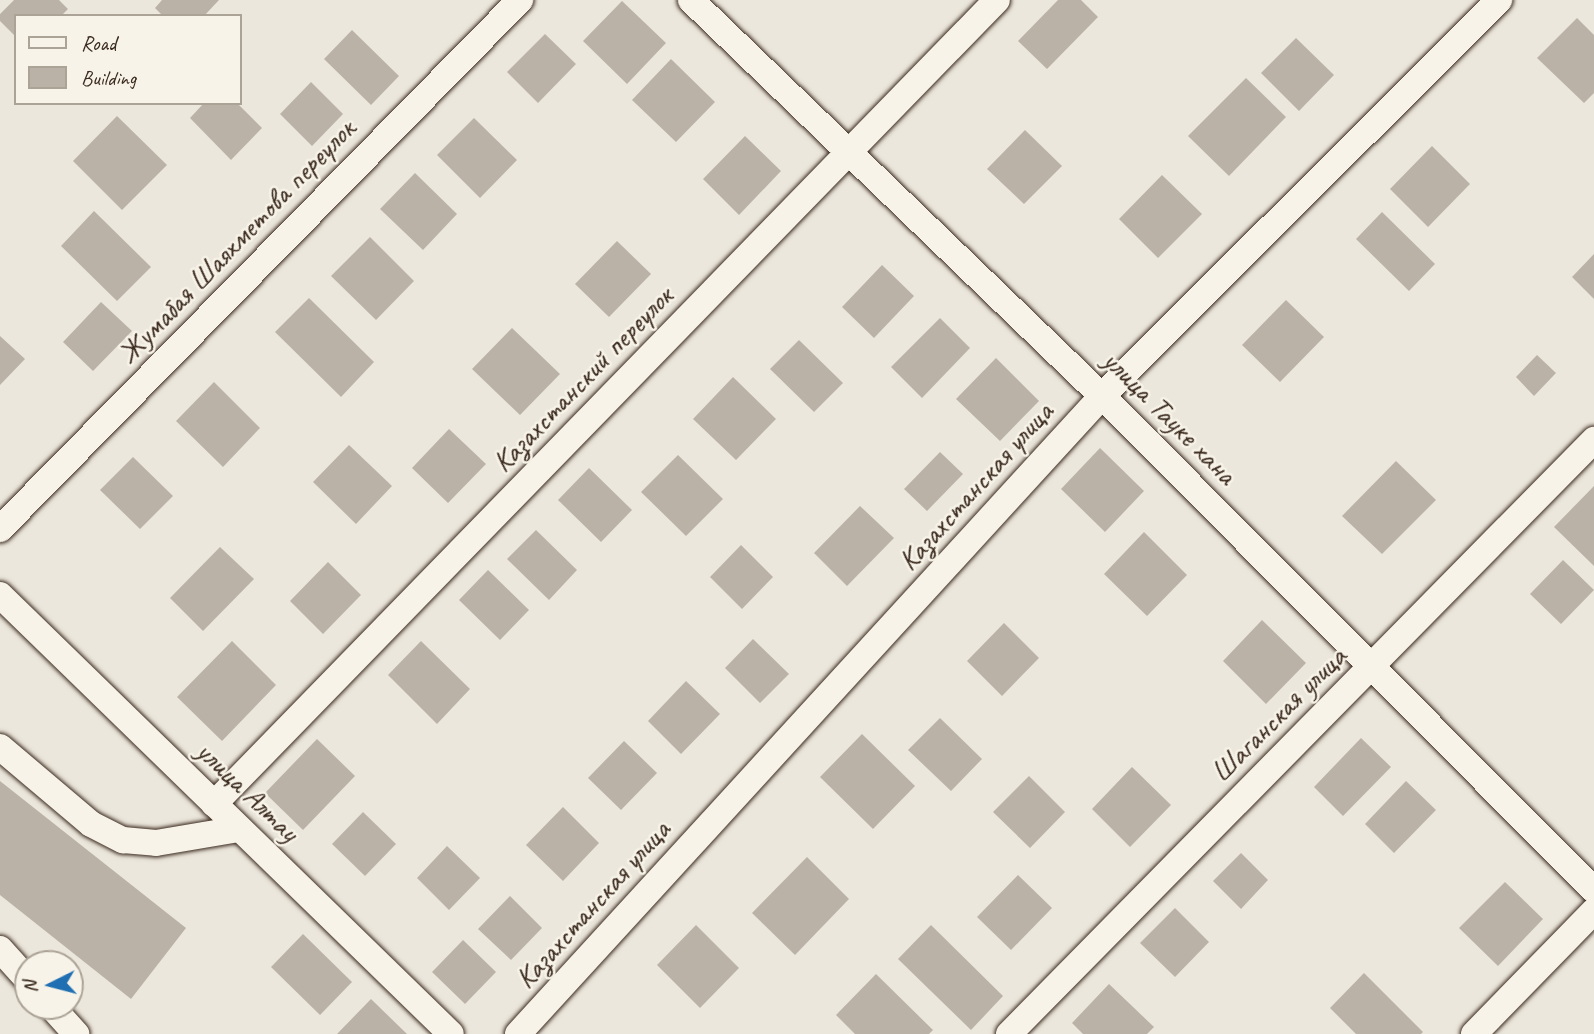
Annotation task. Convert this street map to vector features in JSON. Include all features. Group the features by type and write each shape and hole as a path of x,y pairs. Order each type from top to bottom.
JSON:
{"street":[{"name":"Жумабая Шаяхметова переулок","path":"0,529 520,0"},
{"name":"улица Тауке хана","path":"691,0 1102,396 1594,890"},
{"name":"Казахстанский переулок","path":"214,804 997,0"},
{"name":"Казахстанская улица","path":"518,1034 1102,396 1499,0"},
{"name":"Шаганская улица","path":"1009,1034 1594,440"},
{"name":"улица Алтау","path":"0,595 452,1034"},
{"path":"0,747 91,824 123,840 156,843 239,829"},
{"path":"1474,1034 1594,911"},
{"path":"0,949 14,964"},
{"path":"64,1020 76,1034"}],"building":[{"path":"14,0 59,0 68,9 63,14 14,14 14,35 0,21 0,14"},
{"path":"162,0 219,0 206,14 161,14 155,8"},
{"path":"1058,0 1081,0 1098,17 1047,69 1018,41"},
{"path":"622,1 666,43 627,84 583,41"},
{"path":"1577,18 1594,35 1594,93 1584,103 1537,58"},
{"path":"352,30 399,76 371,105 324,59"},
{"path":"545,34 576,64 538,103 507,72"},
{"path":"1296,38 1334,75 1299,111 1261,73"},
{"path":"671,59 715,102 676,142 632,100"},
{"path":"1246,78 1286,117 1229,176 1188,136"},
{"path":"311,82 343,114 312,146 280,114"},
{"path":"202,105 239,105 262,128 231,160 190,118"},
{"path":"117,116 167,165 122,210 73,161"},
{"path":"474,118 517,160 480,198 437,155"},
{"path":"1025,130 1062,166 1024,204 987,169"},
{"path":"745,136 781,171 739,215 703,179"},
{"path":"1432,146 1470,184 1428,227 1390,189"},
{"path":"415,173 457,214 423,250 380,209"},
{"path":"1162,175 1202,214 1158,258 1119,219"},
{"path":"94,211 151,267 117,301 61,246"},
{"path":"1382,212 1435,264 1409,291 1356,239"},
{"path":"370,237 414,281 376,320 331,276"},
{"path":"617,241 651,274 609,317 575,284"},
{"path":"1594,254 1594,299 1572,277"},
{"path":"882,265 914,296 874,338 842,307"},
{"path":"309,298 374,362 341,397 275,332"},
{"path":"1286,300 1324,337 1280,382 1242,345"},
{"path":"101,302 132,331 93,371 63,342"},
{"path":"940,318 970,348 922,398 891,367"},
{"path":"512,328 560,374 520,415 472,369"},
{"path":"0,336 25,359 0,385"},
{"path":"799,340 843,383 814,412 770,369"},
{"path":"1537,355 1556,373 1534,396 1516,377"},
{"path":"996,358 1039,401 1000,441 956,399"},
{"path":"733,377 776,419 736,460 693,419"},
{"path":"214,382 260,428 223,467 176,421"},
{"path":"449,429 486,464 448,503 412,468"},
{"path":"349,445 392,486 356,524 313,482"},
{"path":"1100,448 1144,491 1105,532 1061,489"},
{"path":"940,452 963,474 927,511 904,489"},
{"path":"678,455 723,499 686,536 641,492"},
{"path":"133,457 173,496 140,529 100,490"},
{"path":"1396,461 1436,500 1382,554 1342,516"},
{"path":"589,468 632,510 601,542 558,500"},
{"path":"1594,486 1594,566 1554,527"},
{"path":"860,506 894,538 847,586 814,553"},
{"path":"536,530 577,570 549,600 507,559"},
{"path":"1144,532 1187,575 1147,616 1104,574"},
{"path":"741,545 773,577 742,609 710,577"},
{"path":"220,547 254,579 203,631 170,598"},
{"path":"1563,560 1594,590 1561,624 1530,594"},
{"path":"328,562 361,595 323,634 290,601"},
{"path":"488,570 529,610 500,640 459,600"},
{"path":"1262,620 1306,663 1266,704 1223,661"},
{"path":"1004,623 1039,658 1002,696 967,661"},
{"path":"753,639 789,674 760,703 725,668"},
{"path":"232,641 276,685 222,741 177,697"},
{"path":"421,641 470,689 437,724 388,675"},
{"path":"686,681 720,714 681,754 648,721"},
{"path":"940,718 982,759 951,791 908,750"},
{"path":"862,734 915,786 873,829 820,777"},
{"path":"1361,738 1391,767 1343,816 1314,787"},
{"path":"317,739 355,776 303,830 265,793"},
{"path":"624,741 657,773 621,810 588,778"},
{"path":"1132,767 1171,805 1130,847 1092,809"},
{"path":"1029,776 1065,812 1030,848 993,812"},
{"path":"0,781 186,928 131,999 84,962 84,950 69,950 0,895"},
{"path":"1406,781 1436,810 1394,853 1365,824"},
{"path":"563,807 599,843 563,881 526,845"},
{"path":"363,812 396,844 365,876 332,844"},
{"path":"447,846 480,878 449,910 417,878"},
{"path":"1241,853 1268,880 1241,909 1213,881"},
{"path":"807,857 849,899 795,955 752,913"},
{"path":"1018,875 1052,908 1011,950 977,917"},
{"path":"1505,882 1543,919 1498,966 1459,928"},
{"path":"510,896 542,928 511,960 478,929"},
{"path":"1175,908 1209,942 1175,977 1140,943"},
{"path":"696,925 739,968 700,1008 657,965"},
{"path":"931,925 1003,996 971,1030 898,959"},
{"path":"303,934 352,982 320,1015 271,967"},
{"path":"463,940 496,972 465,1004 432,972"},
{"path":"1364,973 1423,1032 1421,1034 1356,1034 1330,1008"},
{"path":"876,974 933,1030 929,1034 855,1034 836,1015"},
{"path":"1109,984 1154,1027 1147,1034 1083,1034 1072,1023"},
{"path":"371,999 407,1034 337,1034"}]}
